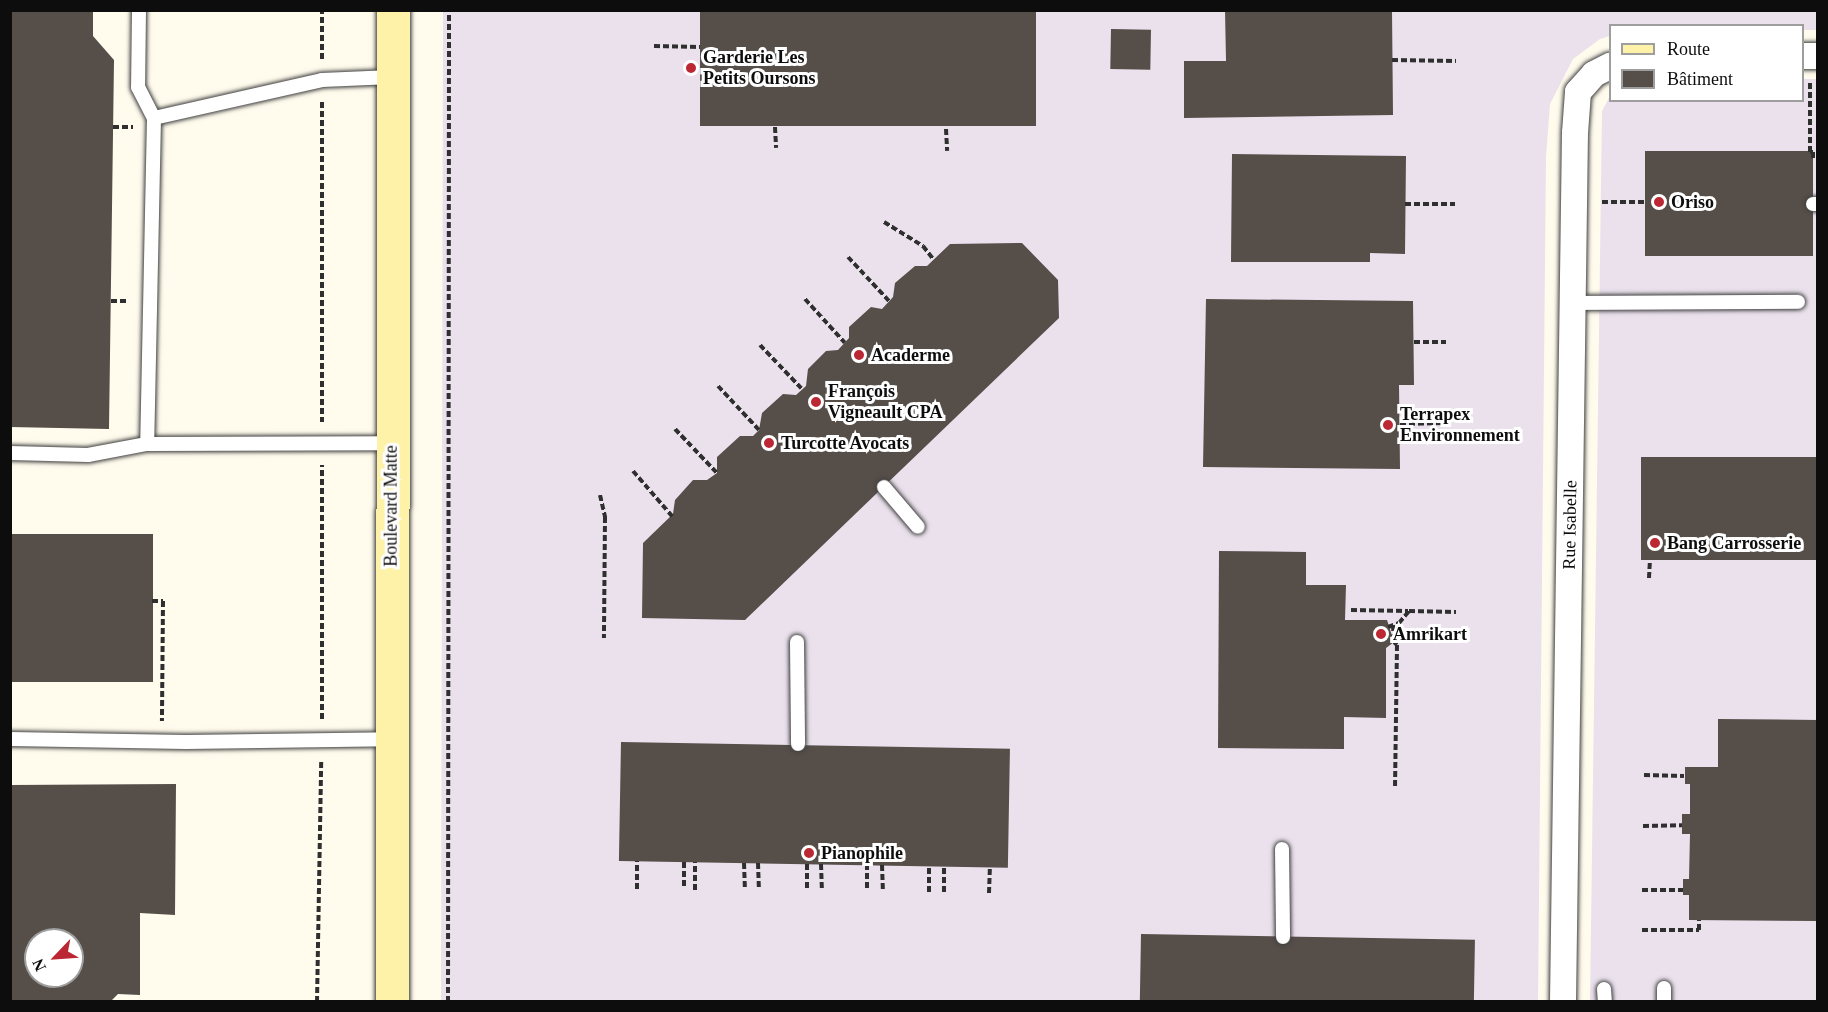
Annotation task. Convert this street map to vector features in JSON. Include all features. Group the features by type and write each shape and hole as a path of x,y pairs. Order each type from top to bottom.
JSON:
{"main road":[{"name":"Boulevard Matte","path":"392,1002 390,739 393,10"}],"street":[{"name":"Rue Isabelle","path":"1563,1002 1574,202 1578,92 1594,74 1609,67"}],"lane":[{"path":"139,10 138,87 154,118 147,444"},
{"path":"154,118 322,81 392,77"},
{"path":"1574,303 1798,302"},
{"path":"10,453 88,455 147,444 391,443"},
{"path":"884,487 918,527"},
{"path":"797,642 798,744"},
{"path":"10,739 163,741 390,739"},
{"path":"1282,849 1282,937"}],"path":[{"path":"321,59 322,10"},
{"path":"448,1002 449,10"},
{"path":"654,46 700,47"},
{"path":"1392,60 1456,61"},
{"path":"1810,64 1810,152 1813,152 1813,158"},
{"path":"322,107 322,421"},
{"path":"775,127 776,148"},
{"path":"946,129 947,151"},
{"path":"1574,202 1645,202"},
{"path":"1405,204 1455,204"},
{"path":"884,222 922,246 934,260"},
{"path":"848,257 889,301"},
{"path":"805,299 845,343"},
{"path":"1414,342 1446,342"},
{"path":"759,345 802,389"},
{"path":"718,386 759,430"},
{"path":"1400,424 1446,423"},
{"path":"675,429 717,473"},
{"path":"322,465 322,713"},
{"path":"633,471 672,516"},
{"path":"600,495 605,517 604,638"},
{"path":"1649,578 1650,560"},
{"path":"152,601 163,601 163,741"},
{"path":"1351,610 1456,612"},
{"path":"1388,627 1399,623 1409,611"},
{"path":"1393,625 1394,642 1397,645 1395,786"},
{"path":"317,1002 321,760"},
{"path":"1644,775 1684,776"},
{"path":"1643,826 1682,825"},
{"path":"637,861 637,889"},
{"path":"684,862 684,889"},
{"path":"695,862 695,890"},
{"path":"744,863 745,890"},
{"path":"758,863 759,890"},
{"path":"807,864 807,891"},
{"path":"821,864 822,891"},
{"path":"867,864 867,891"},
{"path":"882,865 883,891"},
{"path":"928,892 929,865"},
{"path":"944,865 944,892"},
{"path":"989,893 990,866"},
{"path":"1642,890 1683,890"},
{"path":"1642,930 1699,930 1699,920"}],"shaded area":[{"path":"443,11 1817,11 1817,30 1804,30 1804,24 1609,24 1609,36 1600,39 1573,59 1550,104 1546,156 1538,1001 441,1001"},
{"path":"1804,79 1817,79 1817,1001 1590,1002 1602,111 1609,98 1609,102 1804,102"}],"building":[{"path":"10,10 93,10 93,36 114,60 109,429 10,427"},
{"path":"700,10 1036,10 1036,126 700,126"},
{"path":"1225,10 1392,10 1393,115 1184,118 1184,61 1226,61"},
{"path":"1111,29 1151,30 1150,70 1110,69"},
{"path":"1645,151 1813,151 1813,256 1645,256"},
{"path":"1232,154 1406,156 1405,254 1370,253 1370,262 1231,262"},
{"path":"1022,243 1058,280 1059,318 745,620 642,618 643,543 673,514 675,500 693,480 707,480 717,473 717,457 740,436 753,436 759,430 762,413 783,394 796,395 806,386 808,369 826,351 838,350 849,338 849,327 871,307 882,309 893,297 895,283 915,266 927,266 950,244"},
{"path":"1206,299 1413,301 1414,385 1399,385 1400,469 1203,467"},
{"path":"1641,457 1818,457 1818,560 1641,560"},
{"path":"10,534 153,534 153,682 10,682"},
{"path":"1219,551 1306,552 1306,585 1346,585 1345,620 1387,620 1394,642 1386,648 1386,718 1344,717 1344,749 1218,748"},
{"path":"1718,719 1818,720 1818,921 1689,920 1689,895 1683,895 1683,879 1689,879 1690,834 1682,834 1682,814 1690,814 1690,784 1685,784 1685,767 1718,767"},
{"path":"621,742 1010,749 1008,868 619,861"},
{"path":"176,784 175,915 140,913 140,995 118,994 110,1002 10,1002 10,785"},
{"path":"1141,934 1475,940 1474,1002 1140,1002"}],"place":[{"name":"Garderie Les Petits Oursons","path":"691,68"},
{"name":"Oriso","path":"1659,202"},
{"name":"Acaderme","path":"859,355"},
{"name":"François Vigneault CPA","path":"816,402"},
{"name":"Terrapex Environnement","path":"1388,425"},
{"name":"Turcotte Avocats","path":"769,443"},
{"name":"Bang Carrosserie","path":"1655,543"},
{"name":"Amrikart","path":"1381,634"},
{"name":"Pianophile","path":"809,853"}]}
